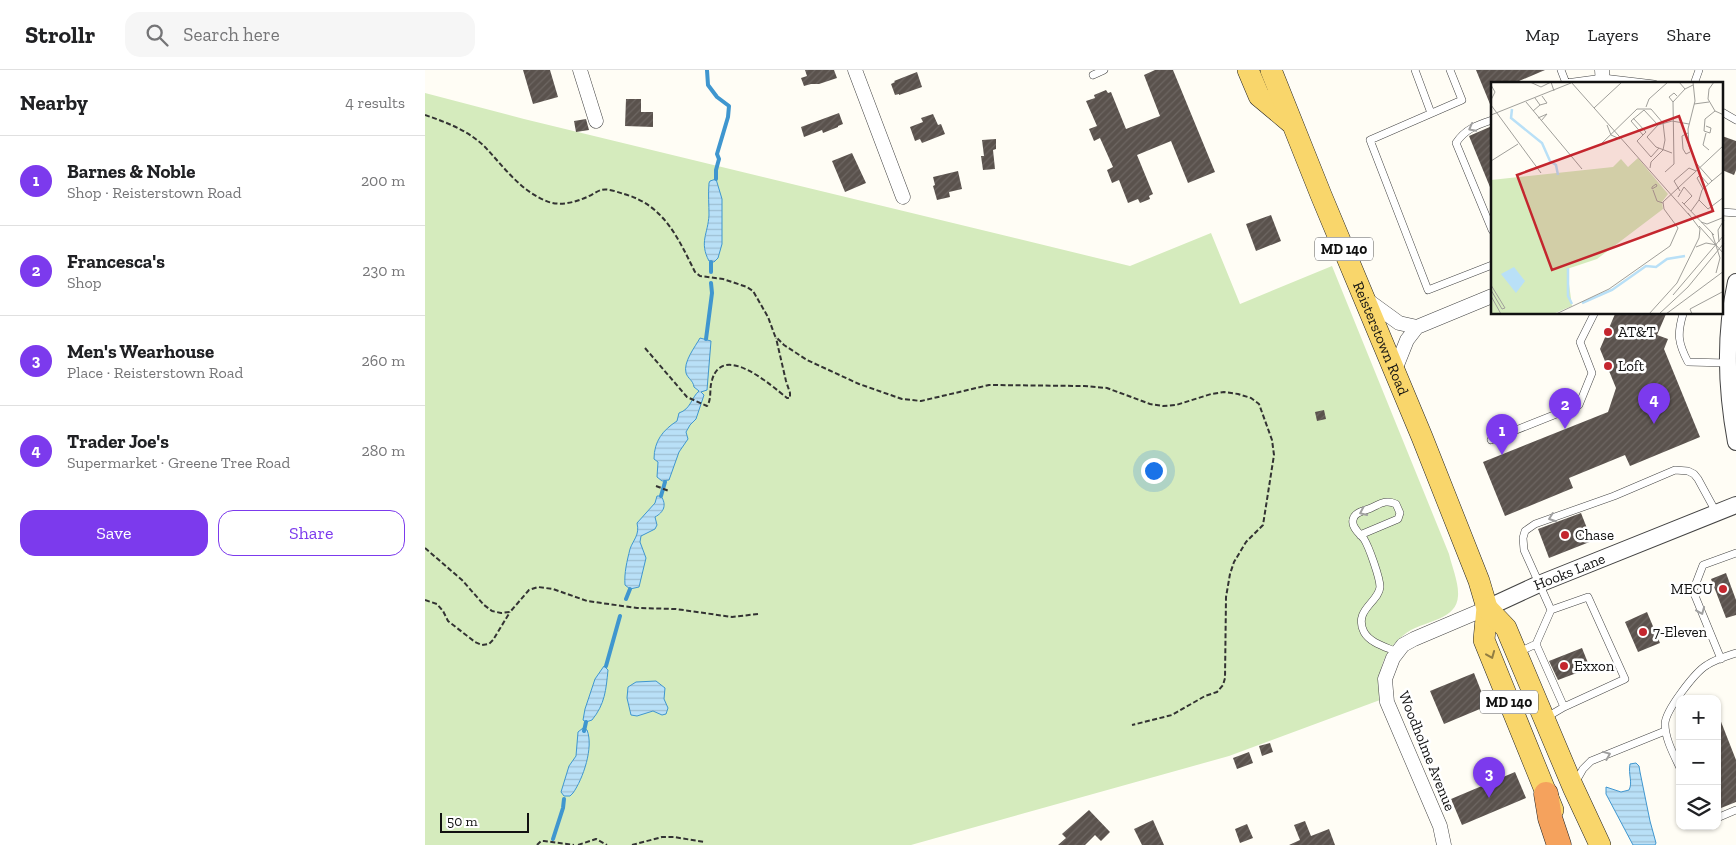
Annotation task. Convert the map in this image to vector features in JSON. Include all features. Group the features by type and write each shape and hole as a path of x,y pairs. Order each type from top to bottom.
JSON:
{"highway":[{"path":"1546,794 1550,818 1559,845"}],"main road":[{"path":"1248,70 1259,96 1293,124"},
{"name":"Reisterstown Road","path":"1271,70 1321,195 1395,370 1472,563 1487,608 1485,640 1568,845"},
{"name":"Reisterstown Road","path":"1487,608 1506,628 1573,787 1600,845"}],"street":[{"path":"580,70 596,121"},
{"path":"855,70 903,197"},
{"path":"1736,282 1730,311 1727,363 1736,442"},
{"path":"1395,370 1407,340 1417,327 1491,296"},
{"path":"1365,299 1399,323 1417,327"},
{"name":"Hooks Lane","path":"1487,608 1539,584 1736,505"},
{"name":"Woodholme Avenue","path":"1444,845 1439,826 1387,702 1385,679 1390,665 1403,645 1487,608"}],"lane":[{"path":"1093,75 1105,70"},
{"path":"1415,70 1431,113"},
{"path":"1450,70 1462,100 1370,140 1428,290 1491,265"},
{"path":"1561,70 1566,82"},
{"path":"1695,82 1699,70"},
{"path":"1572,82 1603,77 1639,82"},
{"path":"1723,113 1736,120"},
{"path":"1491,120 1470,128 1463,133 1456,144 1491,228"},
{"path":"1723,212 1736,213"},
{"path":"1683,315 1679,345 1688,362 1727,363"},
{"path":"1491,440 1579,405 1593,373 1580,342 1591,316"},
{"path":"1517,653 1537,644 1551,610 1522,543 1525,531 1535,524 1598,502 1675,470 1688,471 1698,479 1715,512"},
{"path":"1360,534 1398,519 1400,513 1398,506 1385,501 1356,514 1352,524 1365,541 1380,586 1378,593 1365,608 1362,625 1369,638 1397,652"},
{"path":"1721,659 1693,591 1703,565 1736,553"},
{"path":"1545,718 1564,707 1625,679 1587,597 1551,610"},
{"path":"1537,644 1564,707"},
{"path":"1676,758 1665,731 1665,721 1669,712 1696,672 1708,664 1736,653"},
{"path":"1573,787 1583,769 1591,762 1665,731"},
{"path":"1721,816 1736,810"}],"path":[{"path":"425,115 474,138 527,191 543,200 554,204 565,204 578,201 601,190 610,190 626,194 644,202 656,211 670,225 695,272 700,276 723,279 747,287 753,292 769,317 790,398 787,398 766,381 738,365 730,364 723,366 712,379 707,406 687,397 645,348"},
{"path":"775,336 784,345 807,360 859,384 902,399 921,401 989,385 1084,386 1107,388 1150,404 1163,406 1176,405 1224,392 1251,398 1259,404 1272,440 1273,466 1263,525 1247,542 1234,562 1230,574 1227,597 1225,678 1223,685 1217,692 1205,696 1172,714 1154,721 1132,725"},
{"path":"656,486 669,492"},
{"path":"425,548 462,580 484,605 501,613 510,612"},
{"path":"425,600 437,604 448,621 475,642 483,644 489,644 493,640 510,612 529,590 538,587 553,588 587,601 637,608 677,610 732,617 758,614"},
{"path":"632,845 662,837 704,842"},
{"path":"578,845 596,839 607,845"},
{"path":"537,845 544,841 574,845"}],"green space":[{"path":"425,93 524,119 1130,266 1211,233 1240,304 1332,266 1449,554 1457,586 1458,596 1456,604 1447,614 1411,630 1391,648 1385,657 1381,671 1379,685 1380,700 1229,756 911,845 425,845"}],"water":[{"path":"716,179 722,199 722,244 718,258 714,262 709,261 704,243 709,215 709,183"},
{"path":"700,338 711,341 707,390 701,392 704,395 696,419 686,432 688,439 679,452 669,480 662,481 657,477 658,462 654,459 654,453 660,437 667,428 677,421 679,413 686,409 699,391 694,387 686,373 686,364"},
{"path":"657,496 661,496 663,499 664,508 655,517 657,525 655,529 641,536 640,542 646,558 639,587 630,589 625,585 625,572 630,549 637,534 637,523 655,503"},
{"path":"604,666 608,670 602,702 592,720 586,722 583,720 585,709 595,679"},
{"path":"656,681 665,688 664,699 668,708 666,714 662,715 653,711 637,716 631,715 627,698 628,687 636,682"},
{"path":"583,728 587,730 589,737 586,763 573,793 570,796 564,796 561,792 569,766 576,756 578,732"},
{"path":"1636,763 1639,766 1655,845 1633,845 1606,794 1606,787 1621,792 1629,790 1631,784 1630,764"}],"building":[{"path":"523,70 550,70 558,97 533,104"},
{"path":"805,70 834,70 837,78 819,84 804,86 801,78 807,76"},
{"path":"1155,70 1173,70 1215,172 1188,183 1171,141 1137,155 1153,194 1149,196 1150,199 1140,203 1138,199 1128,203 1119,180 1112,183 1107,170 1113,167 1100,138 1094,141 1089,129 1097,126 1086,101 1095,98 1094,95 1106,90 1108,93 1111,92 1126,129 1160,116 1144,75"},
{"path":"1476,70 1545,70 1517,82 1491,82 1491,107"},
{"path":"917,72 922,87 895,95 891,84"},
{"path":"626,99 641,99 641,112 653,112 653,127 625,126"},
{"path":"839,113 843,124 823,133 822,130 804,137 801,127"},
{"path":"933,114 938,125 941,124 945,134 922,143 920,139 915,141 910,127 923,122 921,118"},
{"path":"586,119 589,130 576,132 574,121"},
{"path":"1491,126 1491,190 1469,136"},
{"path":"1723,136 1736,141 1736,170 1734,175 1723,170"},
{"path":"996,139 996,149 993,150 995,169 983,170 981,156 984,156 982,140"},
{"path":"852,153 866,183 845,192 832,161"},
{"path":"958,171 962,189 949,192 950,197 937,200 933,186 935,185 933,177"},
{"path":"1271,215 1281,241 1256,251 1246,224"},
{"path":"1615,315 1666,315 1657,335 1668,339 1664,349 1700,437 1630,466 1625,455 1569,478 1573,488 1505,516 1483,462 1608,412 1616,388 1600,349"},
{"path":"1324,410 1326,419 1317,421 1315,412"},
{"name":"Chase","path":"1581,513 1592,541 1549,558 1538,529"},
{"name":"MECU","path":"1726,573 1736,600 1736,615 1726,618 1711,579"},
{"name":"7-Eleven","path":"1647,612 1660,643 1638,652 1625,622"},
{"name":"Exxon","path":"1582,648 1590,668 1558,680 1549,661"},
{"path":"1474,673 1487,706 1444,724 1430,691"},
{"path":"1721,722 1736,760 1736,802 1721,808"},
{"path":"1270,743 1273,752 1262,756 1259,746"},
{"path":"1249,752 1253,763 1237,769 1233,758"},
{"path":"1515,772 1526,798 1462,825 1451,799"},
{"path":"1089,810 1110,832 1101,841 1095,835 1085,845 1058,845 1066,838 1062,834"},
{"path":"1153,820 1164,845 1142,845 1134,829"},
{"path":"1305,821 1311,836 1329,829 1335,845 1289,845 1300,840 1294,825"},
{"path":"1247,824 1253,838 1240,843 1235,829"}],"waterway":[{"path":"707,70 708,85 717,97 729,106 728,117 717,154 719,159 716,179"},
{"path":"711,262 711,272"},
{"path":"706,339 712,293 711,283"},
{"path":"661,496 665,482"},
{"path":"626,599 630,589"},
{"path":"606,666 620,616"},
{"path":"584,731 586,722"},
{"path":"553,839 564,799"}],"place":[{"name":"AT&T","path":"1608,332"},
{"name":"Loft","path":"1608,366"},
{"name":"Trader Joe's","path":"1654,424"},
{"name":"Francesca's","path":"1565,429"},
{"name":"Barnes & Noble","path":"1502,455"},
{"name":"Chase","path":"1565,535"},
{"name":"MECU","path":"1723,589"},
{"name":"7-Eleven","path":"1643,632"},
{"name":"Exxon","path":"1564,666"},
{"name":"Men's Wearhouse","path":"1489,798"}]}
